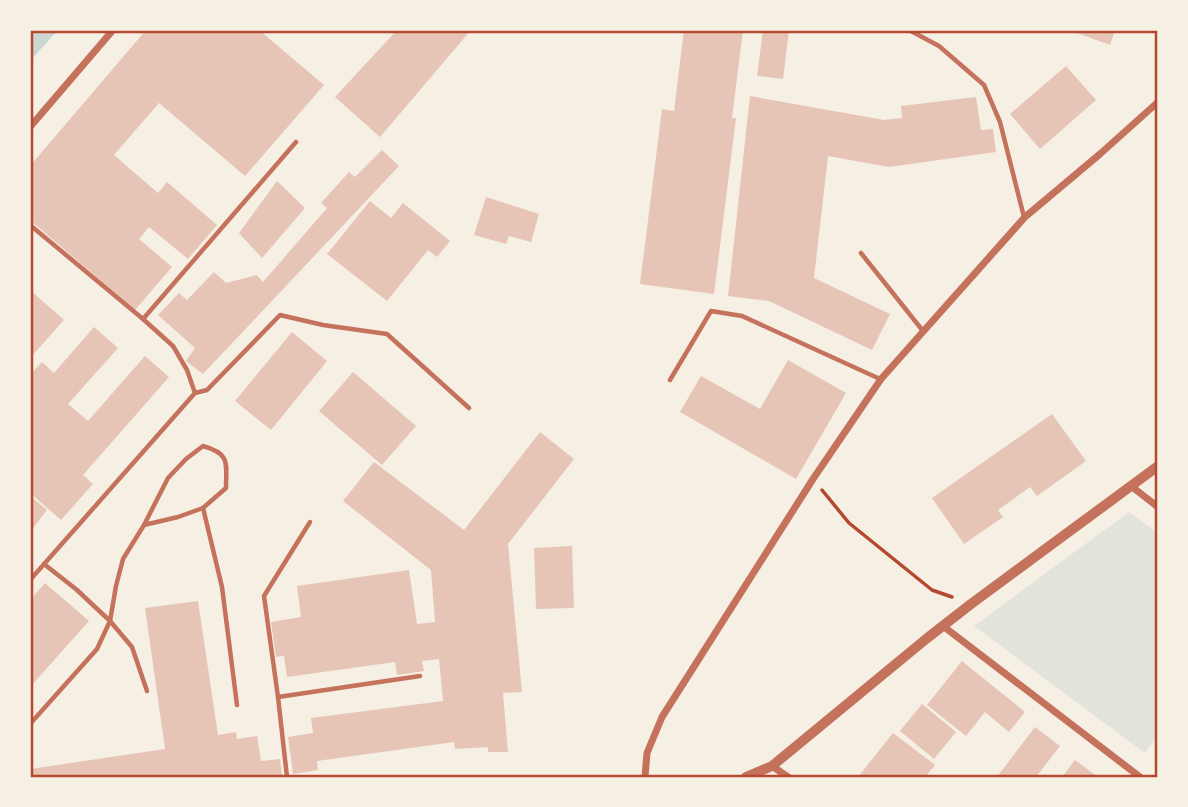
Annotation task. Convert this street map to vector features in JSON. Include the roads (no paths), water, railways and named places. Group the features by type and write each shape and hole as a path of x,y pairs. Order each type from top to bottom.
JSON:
{"street":[{"path":"30,127 113,30"},
{"path":"645,777 647,753 662,717 813,480 881,379 1025,217 1158,102"},
{"path":"746,777 772,766 971,604 1158,466"},
{"path":"1132,486 1158,507"},
{"path":"943,626 1140,777"},
{"path":"772,766 788,777"}],"lane":[{"path":"909,30 939,46 984,85 1000,122 1025,217"},
{"path":"143,319 296,142"},
{"path":"30,225 173,346 187,370 195,393"},
{"path":"861,253 923,331"},
{"path":"670,380 711,311 743,316 881,379"},
{"path":"30,580 195,393 207,390 281,315 323,325 387,334 469,408"},
{"path":"30,724 97,649 110,621 123,559 168,478 203,446 218,450 226,461 226,488 203,508 144,525"},
{"path":"203,508 222,587 237,705"},
{"path":"287,777 264,596 310,522"},
{"path":"44,564 110,621 132,647 146,691"},
{"path":"278,697 420,676"}]}
